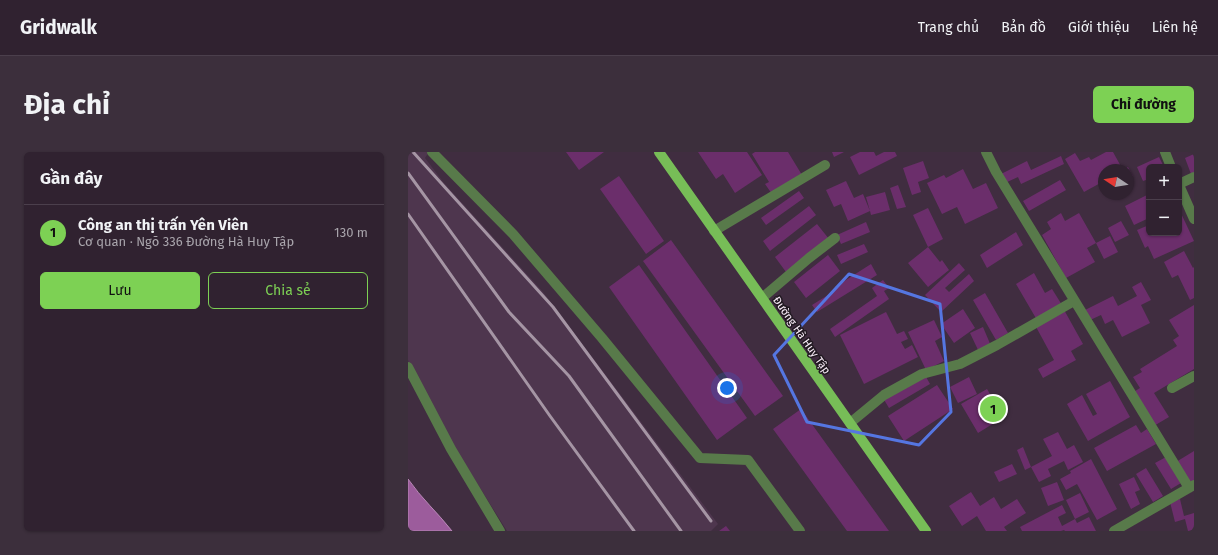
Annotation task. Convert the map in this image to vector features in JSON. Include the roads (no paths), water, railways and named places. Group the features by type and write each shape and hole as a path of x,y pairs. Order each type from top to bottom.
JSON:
{"main road":[{"name":"Đường Hà Huy Tập","path":"659,152 926,531"}],"street":[{"path":"432,152 513,234 602,338 700,458 748,460 800,531"},
{"path":"986,152 996,172 1074,301 1191,486 1114,531"},
{"path":"1165,152 1170,164"},
{"path":"714,231 825,165"},
{"path":"1182,183 1194,177"},
{"path":"1182,192 1194,219"},
{"path":"762,298 835,238"},
{"path":"850,423 884,395 922,374 960,364 1074,301"},
{"path":"408,367 451,449 500,531"},
{"path":"1172,388 1194,376"}],"railway":[{"path":"413,152 553,307 711,521"},
{"path":"408,173 509,312 569,376 681,531"},
{"path":"408,214 550,416 634,531"}],"place":[{"name":"Công an thị trấn Yên Viên","path":"993,409"}]}
